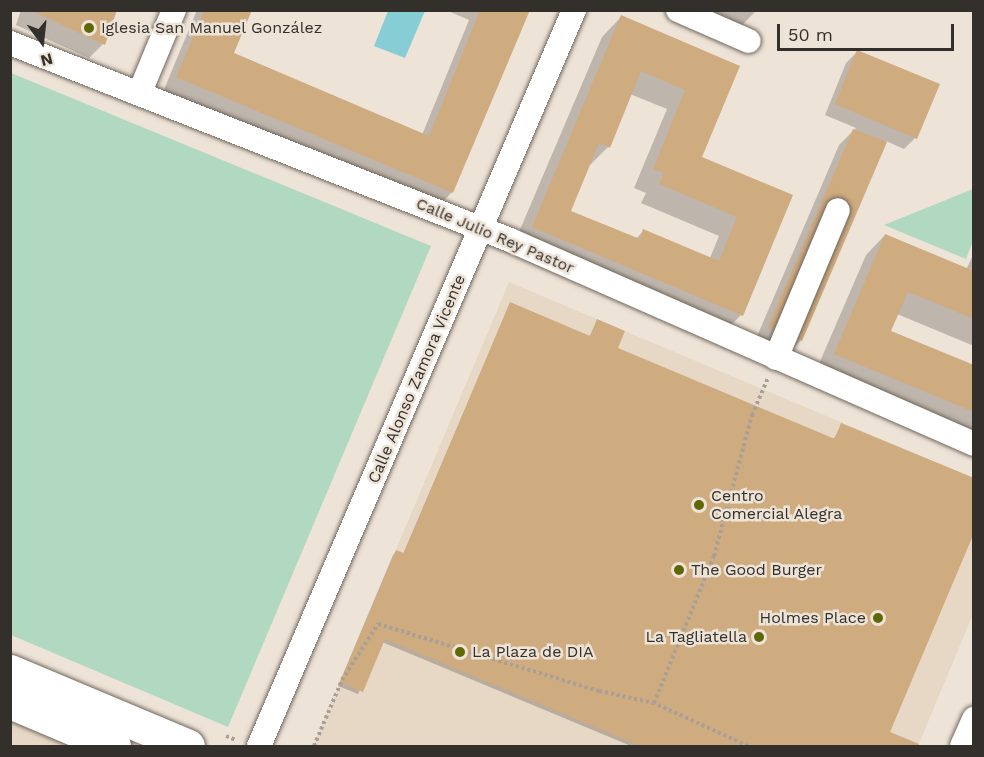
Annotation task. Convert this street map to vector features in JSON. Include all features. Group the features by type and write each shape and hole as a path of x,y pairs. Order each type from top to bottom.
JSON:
{"street":[{"path":"140,92 174,10"},
{"name":"Calle Alonso Zamora Vicente","path":"259,747 574,10"},
{"path":"678,10 749,41"},
{"name":"Calle Julio Rey Pastor","path":"10,43 140,92 482,229 974,444"},
{"path":"776,358 838,210"},
{"path":"10,671 188,747"},
{"path":"10,702 114,747"},
{"path":"962,747 974,719"}],"path":[{"path":"654,703 714,556 752,416 776,358"},
{"path":"314,747 342,680 378,624 599,691 654,703 748,747"}],"shaded area":[{"name":"Centro Comercial Alegra","path":"509,282 973,478 973,614 918,746 313,746"},
{"path":"11,714 87,746 11,746"}],"green space":[{"path":"11,73 431,246 228,727 11,635"},
{"path":"973,189 973,241 966,259 884,225"}],"water":[{"path":"388,11 425,11 405,58 374,46"}],"building":[{"name":"Iglesia San Manuel González","path":"30,10 117,10 105,45"},
{"path":"205,10 252,10 234,53 429,136 480,10 530,10 453,193 176,77"},
{"path":"621,15 740,66 702,157 793,195 743,316 532,227","holes":["641,71 685,90 653,169 664,173 659,184 737,217 719,261 643,229 640,239 571,211 599,143 610,148"]},
{"path":"857,50 940,84 917,139 835,104"},
{"path":"853,129 887,142 802,341 768,327"},
{"path":"885,234 974,271 974,319 908,292 891,331 974,365 974,412 834,354"},
{"name":"Centro Comercial Alegra","path":"510,302 590,336 597,319 625,331 618,348 835,439 841,423 974,478 974,533 890,732 919,744 918,746 640,746 385,639 363,692 340,682 396,550 404,553"}],"place":[{"name":"Iglesia San Manuel González","path":"89,28"},
{"name":"Centro Comercial Alegra","path":"699,505"},
{"name":"The Good Burger","path":"679,570"},
{"name":"Holmes Place","path":"878,618"},
{"name":"La Tagliatella","path":"759,637"},
{"name":"La Plaza de DIA","path":"460,652"}]}
